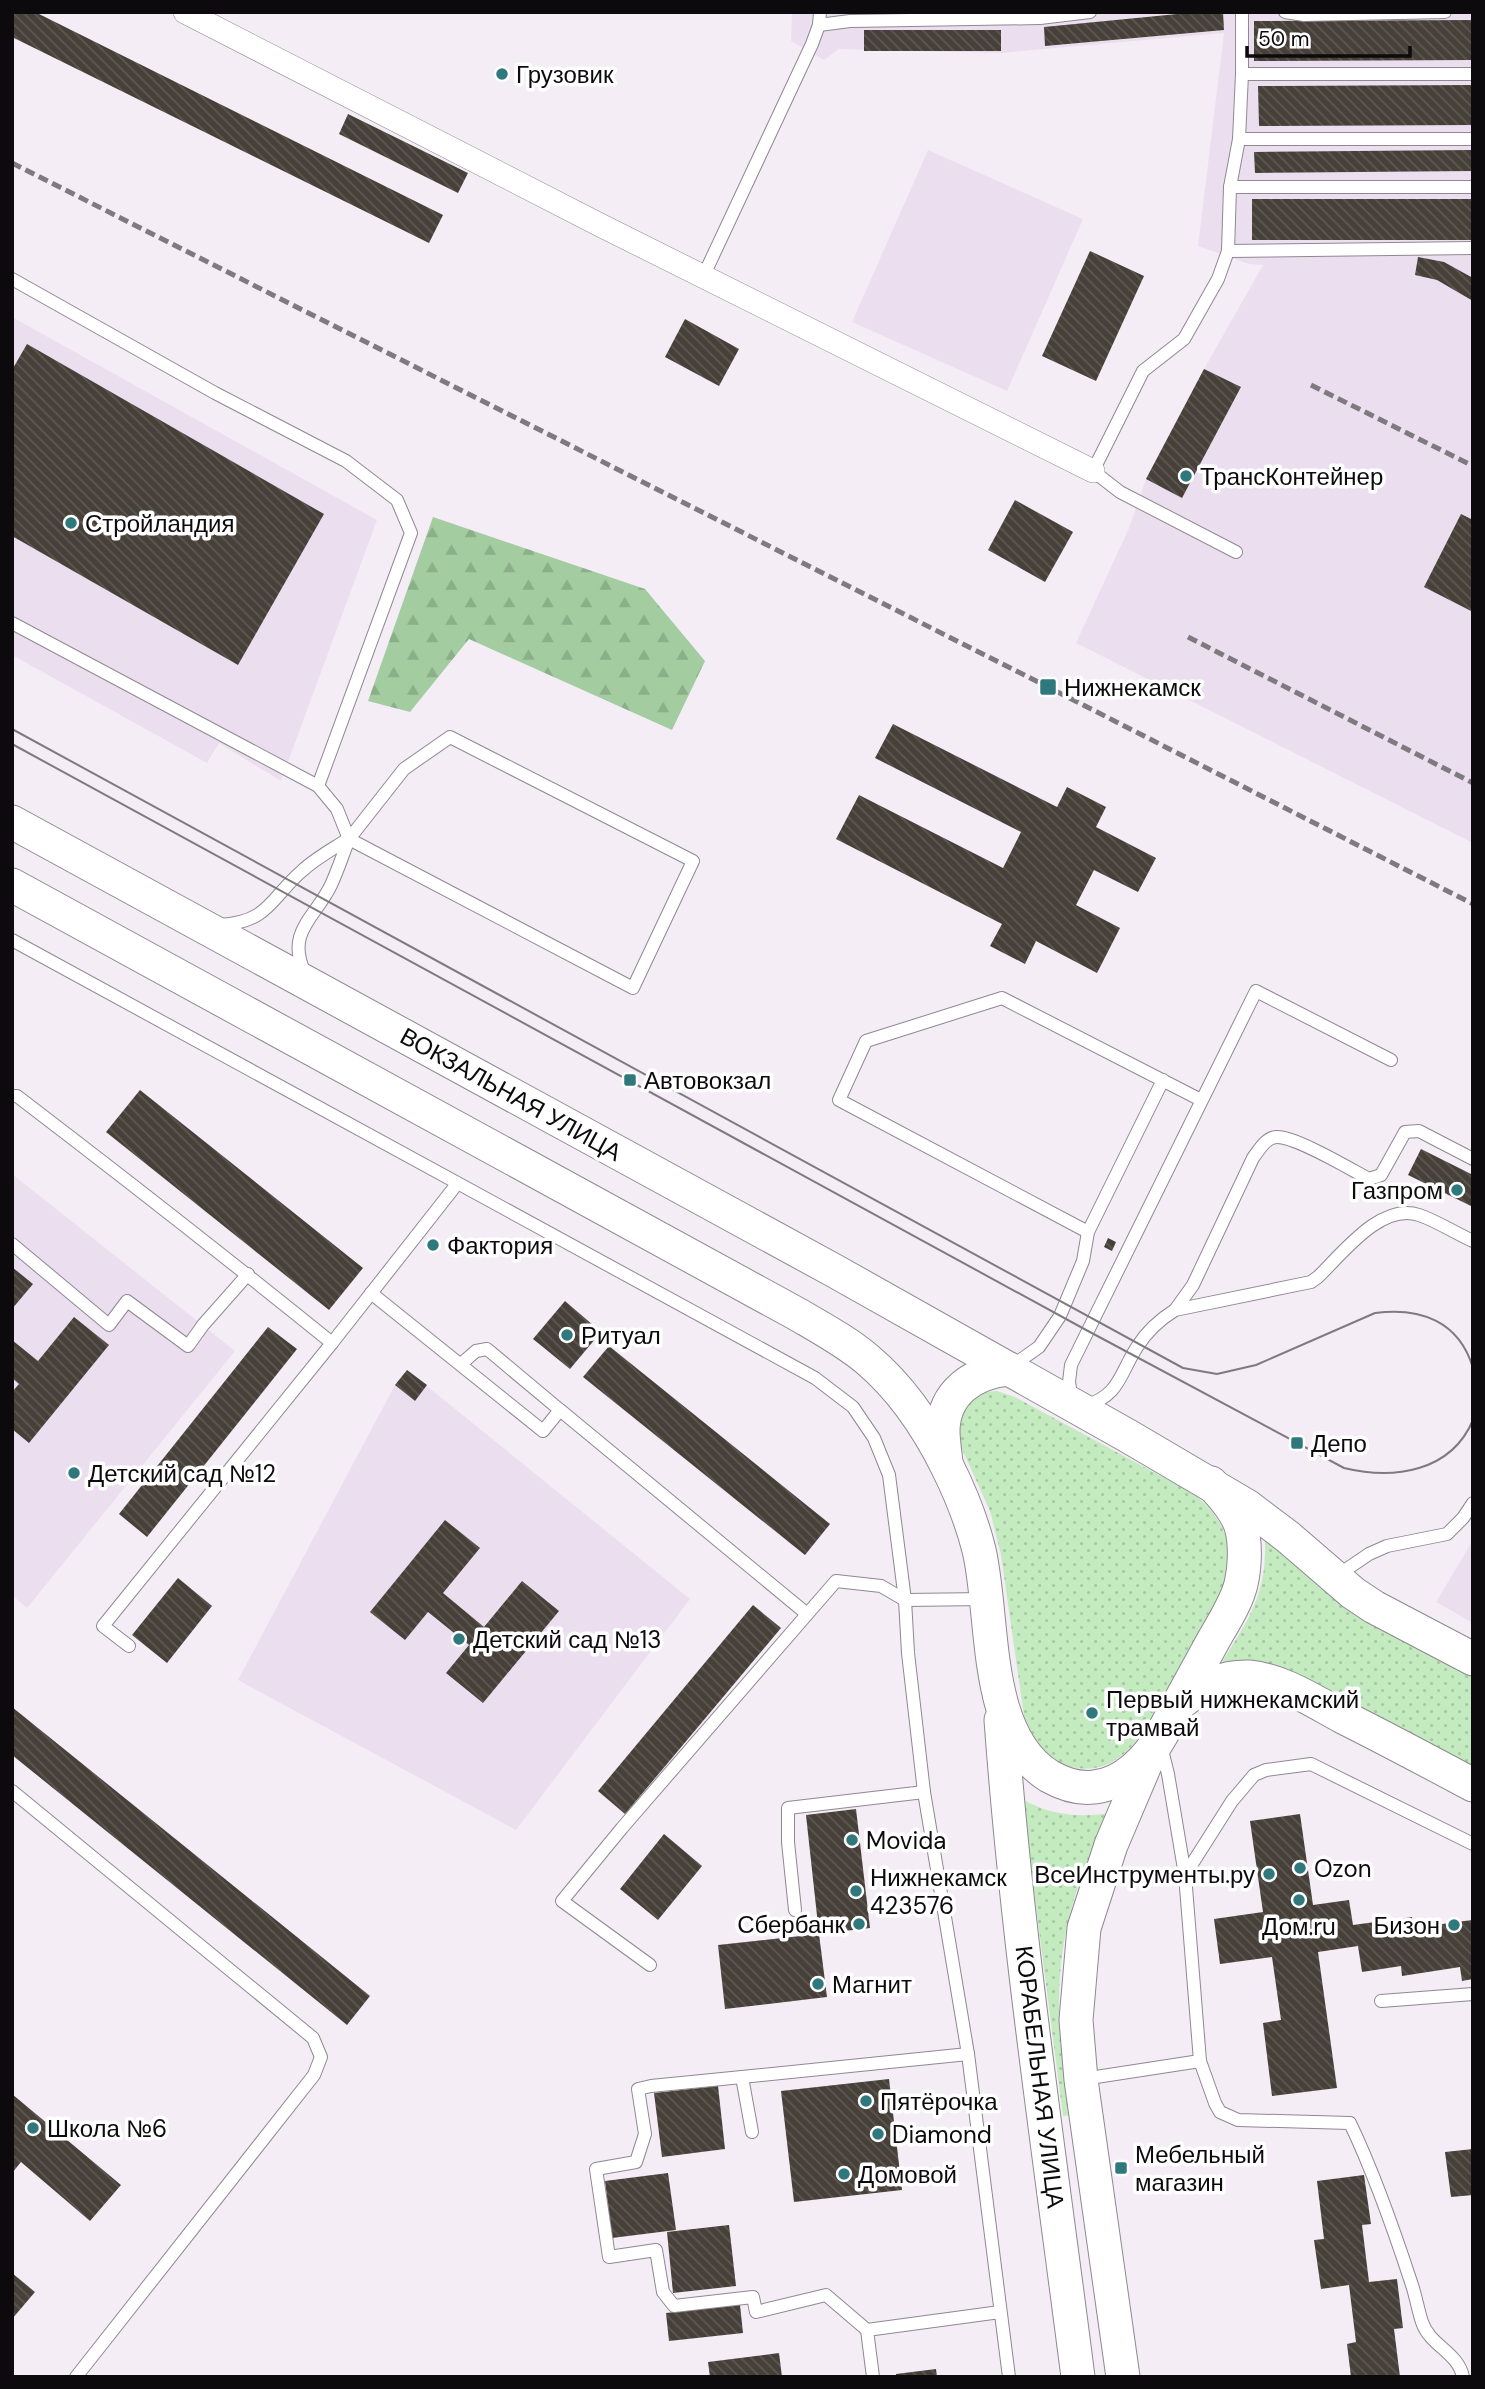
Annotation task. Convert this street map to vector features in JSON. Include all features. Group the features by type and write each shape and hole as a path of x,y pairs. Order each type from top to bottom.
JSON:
{"main road":[{"name":"ВОКЗАЛЬНАЯ УЛИЦА","path":"12,822 1075,1406 1119,1418 1288,1536 1335,1578 1374,1607 1473,1660"},
{"name":"ВОКЗАЛЬНАЯ УЛИЦА","path":"12,885 835,1336 868,1359 919,1419 947,1466 979,1551 999,1693 1015,1738 1041,1770 1060,1782 1082,1788 1102,1786 1126,1775 1155,1747 1228,1613 1240,1586 1244,1567 1240,1525 1229,1503 1211,1483"},
{"name":"ВОКЗАЛЬНАЯ УЛИЦА","path":"947,1466 943,1431 945,1412 952,1397 974,1377 991,1370 1009,1369"},
{"name":"ВОКЗАЛЬНАЯ УЛИЦА","path":"1178,1705 1197,1689 1215,1682 1250,1677 1270,1682 1309,1699 1473,1785"},
{"name":"КОРАБЕЛЬНАЯ УЛИЦА","path":"999,1693 1008,1809 1078,2377"},
{"name":"КОРАБЕЛЬНАЯ УЛИЦА","path":"1124,2377 1081,2080 1076,2020 1084,1928 1111,1845 1155,1747"}],"street":[{"path":"185,12 702,277 1093,471"}],"lane":[{"path":"702,277 819,19 850,21 1090,12"},
{"path":"1236,552 1121,492 1093,471 1143,370 1184,339 1218,279 1228,251 1230,187 1239,139 1242,12"},
{"path":"1285,12 1304,15 1444,12"},
{"path":"1242,74 1473,74"},
{"path":"1239,139 1473,139"},
{"path":"1230,187 1473,187"},
{"path":"1228,251 1470,251"},
{"path":"12,279 215,393 346,461 397,500 411,533 318,786"},
{"path":"12,623 318,786 337,809 349,839 633,988 693,861 450,737 404,769 349,839 331,886 304,926 297,946 300,964 310,984"},
{"path":"205,926 232,925 253,919 271,906 302,870 349,839"},
{"path":"12,940 815,1378 853,1408 874,1438 889,1475 925,1792 968,2054 1009,2377"},
{"path":"1391,1060 1256,991 1071,1365 1069,1382 1075,1406 1103,1400 1117,1384 1138,1344 1157,1322 1175,1310 1193,1285 1252,1158 1264,1143 1275,1137 1292,1140 1369,1179 1381,1175 1405,1132 1419,1131 1473,1158"},
{"path":"1088,1232 839,1100 866,1041 1002,998 1201,1100"},
{"path":"1009,1369 1039,1347 1060,1316 1081,1268 1088,1232 1163,1080"},
{"path":"12,1096 17,1096 248,1274 332,1343"},
{"path":"129,1646 103,1626 457,1184"},
{"path":"1175,1310 1311,1282 1367,1230 1390,1215 1417,1214 1473,1241"},
{"path":"12,1244 109,1325 127,1301 188,1346 248,1274"},
{"path":"371,1293 543,1431 560,1410"},
{"path":"461,1364 476,1351 488,1349 807,1614"},
{"path":"1117,1384 1119,1418"},
{"path":"1335,1578 1369,1554 1387,1546 1447,1534 1473,1503"},
{"path":"650,1965 562,1901 836,1581 881,1586 905,1600 986,1599"},
{"path":"1155,1747 1168,1774 1185,1875 1200,2061 1220,2112 1238,2120 1350,2123 1365,2155 1402,2256 1427,2334 1438,2346 1451,2353 1462,2370 1463,2377"},
{"path":"1185,1875 1232,1801 1254,1775 1266,1770 1311,1764 1473,1844"},
{"path":"12,1791 313,2038 321,2057 314,2075 76,2377"},
{"path":"795,1910 788,1842 788,1808 925,1792"},
{"path":"1381,2001 1473,1994"},
{"path":"873,2377 867,2330 825,2295 756,2312 753,2297 674,2306 663,2292 656,2250 609,2257 596,2169 636,2162 645,2134 638,2089 968,2054"},
{"path":"1081,2080 1200,2061"},
{"path":"742,2077 752,2132"},
{"path":"867,2330 1000,2312"}],"shaded area":[{"path":"792,12 1473,12 1473,843 1076,643 1129,528 1146,479 1263,265 1249,264 1198,246 1224,33 1000,53 839,49 824,60 791,41"},
{"path":"928,150 1083,219 1007,391 852,322"},
{"path":"12,317 377,520 281,781 219,743 207,763 12,655"},
{"name":"Детский сад №12","path":"12,1174 235,1351 27,1608 12,1595"},
{"name":"Детский сад №13","path":"407,1370 690,1599 516,1830 238,1680 395,1385"},
{"path":"1473,1540 1473,1623 1436,1602"}],"green space":[{"path":"433,517 645,589 705,661 672,730 469,639 410,712 368,701"},
{"path":"997,1391 1015,1397 1194,1494 1214,1514 1227,1539 1228,1570 1212,1610 1139,1737 1123,1754 1101,1767 1086,1769 1058,1762 1036,1743 1024,1716 1001,1555 990,1511 961,1447 959,1431 960,1417 967,1405 983,1392"},
{"path":"1265,1540 1334,1598 1473,1675 1473,1771 1219,1667 1246,1622 1259,1593 1265,1560"},
{"path":"1022,1799 1043,1809 1064,1814 1110,1813 1076,1892 1062,1955 1059,2011 1072,2115 1063,2116"}],"building":[{"path":"12,12 35,12 443,215 429,243 12,37"},
{"path":"1223,12 1224,30 1045,46 1044,27"},
{"path":"1473,20 1473,60 1254,61 1254,21"},
{"path":"864,30 1001,30 1001,51 864,51"},
{"path":"1473,85 1473,125 1259,126 1258,86"},
{"path":"348,114 468,173 458,193 339,134"},
{"path":"1473,150 1473,171 1255,173 1254,152"},
{"path":"1252,199 1473,199 1473,240 1252,240"},
{"path":"1090,251 1144,276 1096,381 1042,356"},
{"path":"1418,257 1444,262 1473,278 1473,301 1437,280 1415,275"},
{"path":"685,319 739,349 719,386 665,357"},
{"path":"27,344 324,514 238,665 12,536 12,370"},
{"path":"1204,369 1241,387 1182,498 1146,479"},
{"path":"1015,500 1073,532 1045,582 988,550"},
{"path":"1461,514 1473,520 1473,612 1424,587"},
{"path":"893,724 1057,807 1067,787 1106,807 1096,827 1156,858 1138,892 1094,870 1076,905 1120,928 1097,973 1036,941 1025,964 990,946 1002,924 836,839 859,795 1003,868 1021,832 875,758"},
{"path":"140,1090 363,1268 329,1310 106,1132"},
{"path":"1421,1149 1473,1175 1473,1207 1408,1175"},
{"path":"1108,1238 1116,1242 1112,1251 1104,1247"},
{"path":"12,1267 33,1284 12,1309"},
{"name":"Ритуал","path":"565,1301 601,1332 570,1369 533,1339"},
{"path":"74,1317 109,1345 29,1443 12,1429 12,1392 19,1384 12,1378 12,1340 38,1361"},
{"path":"268,1327 297,1349 147,1537 119,1514"},
{"path":"609,1346 830,1524 805,1555 583,1377"},
{"path":"407,1370 427,1385 415,1401 395,1385"},
{"path":"445,1520 480,1548 443,1593 484,1627 522,1581 559,1611 483,1703 446,1673 469,1645 428,1612 405,1640 370,1612"},
{"path":"178,1578 212,1606 167,1663 132,1635"},
{"path":"753,1605 781,1628 625,1814 598,1791"},
{"path":"12,1707 370,1996 347,2025 12,1755"},
{"path":"856,1809 870,1928 819,1934 806,1815"},
{"path":"1300,1814 1313,1905 1349,1900 1353,1925 1412,1917 1413,1928 1472,1920 1473,1979 1462,1981 1460,1967 1402,1976 1401,1966 1362,1972 1358,1946 1318,1952 1337,2088 1272,2096 1263,2023 1281,2020 1272,1957 1220,1964 1214,1919 1263,1912 1250,1821"},
{"path":"664,1834 702,1866 658,1920 620,1889"},
{"path":"819,1934 827,1997 725,2009 718,1945"},
{"path":"889,2079 902,2190 794,2202 781,2091"},
{"path":"718,2086 725,2149 662,2157 654,2093"},
{"name":"Школа №6","path":"12,2094 121,2185 90,2221 21,2162 12,2173"},
{"path":"1473,2149 1473,2195 1451,2197 1445,2152"},
{"path":"668,2173 676,2230 612,2238 605,2181"},
{"path":"1364,2175 1371,2224 1362,2225 1369,2282 1397,2279 1403,2328 1394,2329 1400,2377 1351,2377 1347,2344 1356,2342 1349,2285 1321,2289 1314,2240 1324,2239 1317,2181"},
{"path":"729,2225 736,2286 673,2293 667,2232"},
{"path":"12,2273 35,2292 12,2319"},
{"path":"740,2305 743,2333 669,2341 666,2313"},
{"path":"779,2353 782,2377 710,2377 708,2362"},
{"path":"936,2369 937,2377 896,2377 896,2374"}],"tram line":[{"path":"12,729 1183,1368 1217,1374 1256,1365 1375,1313 1392,1312 1422,1315 1448,1328 1467,1352 1473,1368"},
{"path":"12,744 1344,1468 1382,1473 1419,1468 1451,1451 1473,1420"}],"railway":[{"path":"12,163 1473,904"},
{"path":"1311,385 1473,466"},
{"path":"1188,637 1473,783"}],"place":[{"name":"Грузовик","path":"502,74"},
{"name":"ТрансКонтейнер","path":"1186,476"},
{"name":"Стройландия","path":"71,523"},
{"name":"Нижнекамск","path":"1048,687"},
{"name":"Автовокзал","path":"630,1080"},
{"name":"Газпром","path":"1457,1190"},
{"name":"Фактория","path":"433,1245"},
{"name":"Ритуал","path":"567,1335"},
{"name":"Депо","path":"1297,1443"},
{"name":"Детский сад №12","path":"74,1473"},
{"name":"Детский сад №13","path":"459,1639"},
{"name":"Первый нижнекамский трамвай","path":"1092,1713"},
{"name":"Movida","path":"852,1840"},
{"name":"Ozon","path":"1300,1868"},
{"name":"ВсеИнструменты.ру","path":"1269,1874"},
{"name":"Нижнекамск 423576","path":"856,1891"},
{"name":"Дом.ru","path":"1299,1900"},
{"name":"Сбербанк","path":"859,1924"},
{"name":"Бизон","path":"1454,1925"},
{"name":"Магнит","path":"818,1984"},
{"name":"Пятёрочка","path":"866,2101"},
{"name":"Школа №6","path":"33,2128"},
{"name":"Diamond","path":"878,2134"},
{"name":"Мебельный магазин","path":"1121,2168"},
{"name":"Домовой","path":"844,2174"}]}
